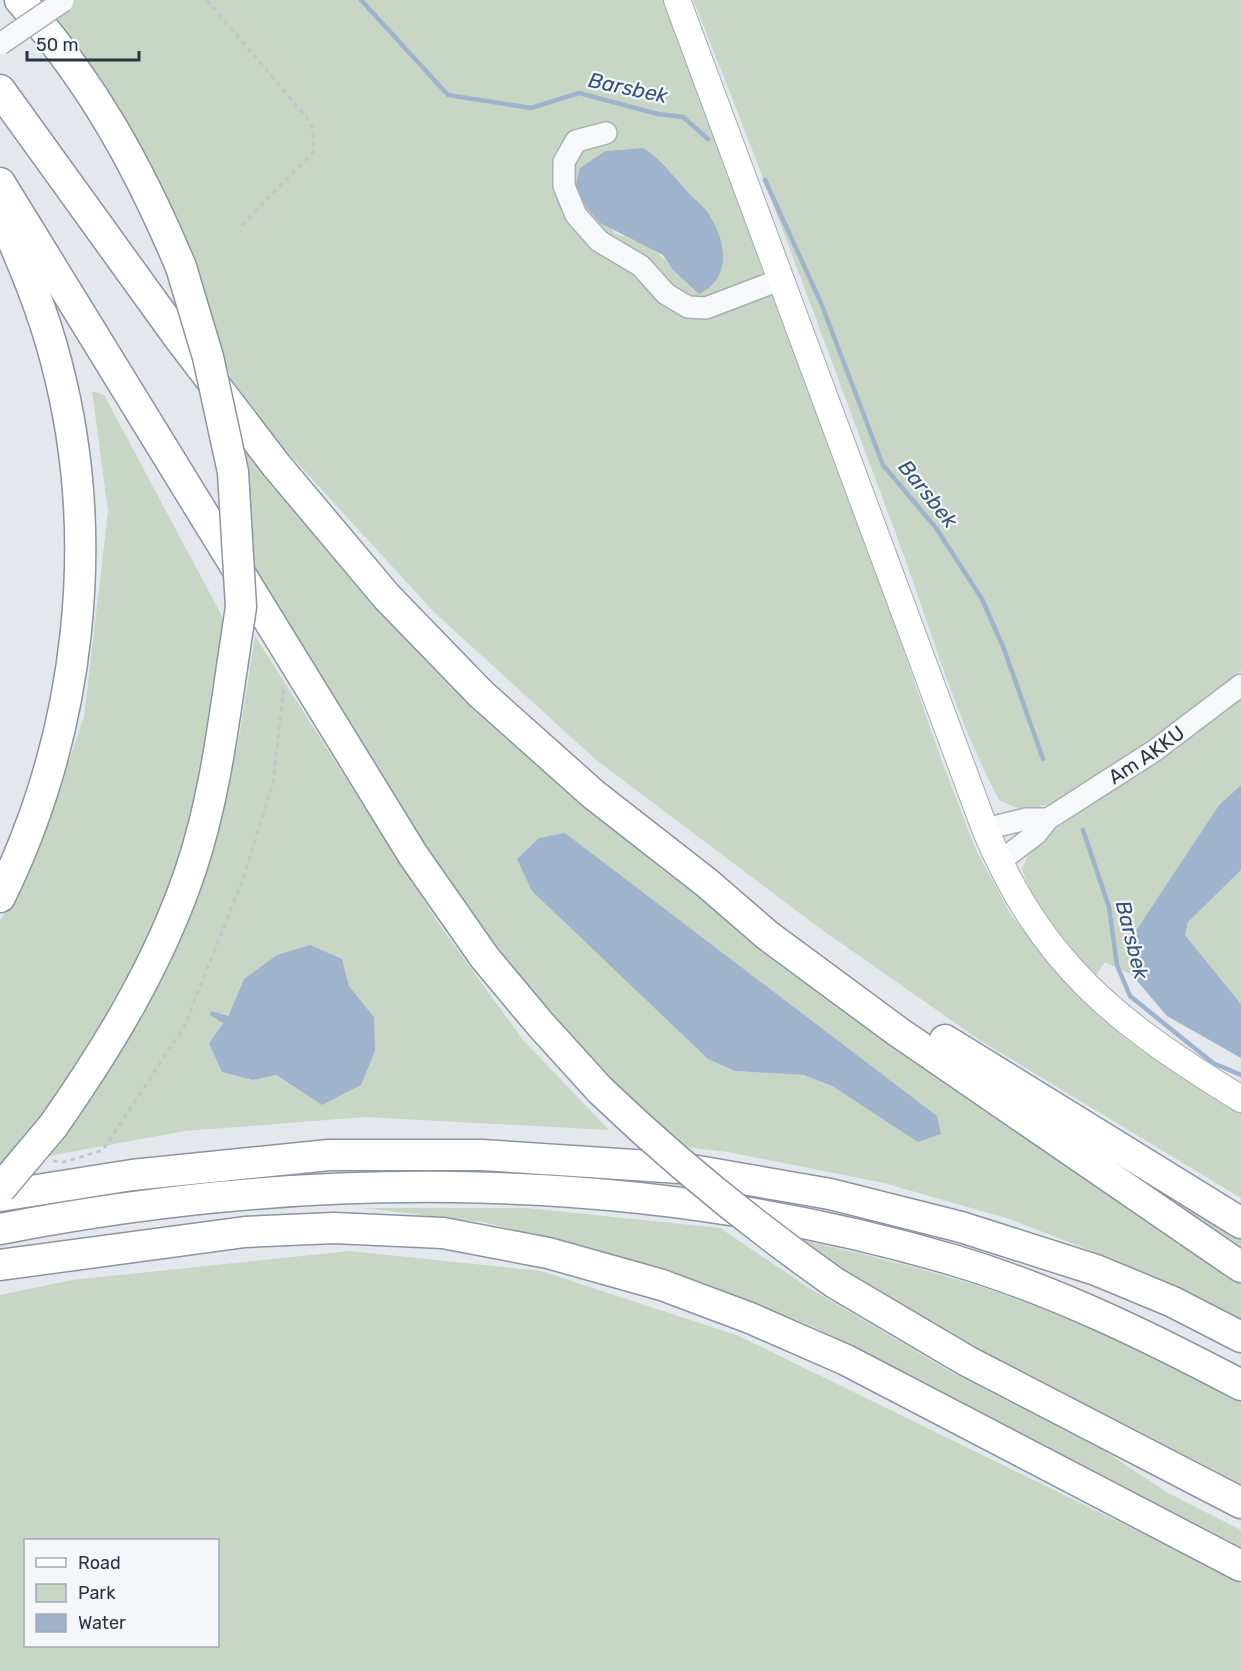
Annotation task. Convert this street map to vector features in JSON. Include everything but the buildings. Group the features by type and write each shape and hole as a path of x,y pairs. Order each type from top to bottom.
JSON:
{"highway":[{"path":"0,1189 53,1126 111,1041 153,964 191,869 216,776 241,607 232,472 208,357 181,267 159,216 101,105 50,34 20,0"},
{"path":"0,90 179,338 269,456 387,597 481,694 564,769 707,883 767,935 897,1031 1241,1267"},
{"path":"0,183 413,855 485,958 600,1090 711,1191 771,1238 835,1283 967,1361 1241,1503"},
{"path":"0,210 39,302 57,363 76,476 79,569 74,649 61,724 30,828 0,897"},
{"path":"707,883 775,925 908,1017 1241,1223"},
{"path":"0,1196 132,1175 329,1155 482,1155 680,1168 830,1194 962,1227 1096,1270 1173,1302 1241,1337"},
{"path":"0,1229 133,1207 321,1191 429,1188 504,1189 676,1202 824,1227 954,1260 1093,1311 1241,1385"},
{"path":"0,1265 245,1232 334,1228 443,1233 548,1253 662,1285 750,1318 846,1360 1241,1566"},
{"path":"1022,1247 1159,1309 1241,1352"}],"main road":[{"path":"677,0 999,862 1039,932 1087,987 1141,1034 1241,1099"}],"street":[{"path":"0,45 64,0"},
{"path":"606,133 576,141 564,162 564,186 576,215 600,241 641,266 666,294 688,307 706,308 782,279"},
{"name":"Am AKKU","path":"999,862 1036,834 1048,819 1154,751 1241,685"},
{"name":"Am AKKU","path":"985,829 1026,819 1048,819"}],"path":[{"path":"207,0 307,118 313,129 313,152 244,223 240,231"},
{"path":"43,1161 64,1161 103,1150 184,1027 243,879 273,783 284,685"}],"green space":[{"path":"59,0 663,0 787,312 941,759 976,850 1011,915 1056,972 1123,1037 1174,1072 1241,1112 1241,1198 981,1041 818,927 595,759 434,612 278,442 231,379 180,223 111,101 50,19","holes":["643,148 705,208 672,269 654,250 614,233 580,168 605,151"]},
{"path":"693,0 1241,0 1241,670 1135,752 1073,792 1046,805 1022,809 999,800 983,768 955,702 896,534 796,266"},
{"path":"92,391 104,395 222,616 223,641 200,796 165,908 96,1042 26,1141 0,1166 0,921 46,827 84,717 108,511"},
{"path":"241,437 546,768 1241,1274 1241,1321 1116,1260 1006,1218 884,1183 728,1152 677,1146 601,1075 505,962 422,847 253,570","holes":["565,833 918,1141 832,1086 804,1075 735,1071"]},
{"path":"255,636 441,927 523,1040 609,1130 365,1117 185,1131 49,1156 122,1048 167,967 214,845 240,732","holes":["342,959 349,986 374,1017 322,1105 275,1075 252,1080 209,1043 223,1022 212,1011 227,1017 244,979"]},
{"path":"1241,694 1241,785 1219,805 1137,929 1132,975 1105,962 1094,978 1062,940 1035,900 1022,869 1029,852 1057,828"},
{"path":"1241,870 1241,1004 1185,935 1188,922"},
{"path":"1097,1149 1241,1236 1241,1253 1096,1152"},
{"path":"362,1208 526,1208 720,1228 806,1286 951,1372 1103,1450 1168,1493 1241,1530 1241,1553 812,1326 666,1269 552,1239 483,1222"},
{"path":"794,1238 936,1273 1019,1300 1127,1345 1241,1401 1241,1489 1003,1366 882,1297"},
{"path":"350,1251 541,1271 739,1336 1148,1536 1241,1584 1241,1671 0,1671 0,1295 72,1280"}],"water":[{"path":"643,148 661,162 688,193 704,207 718,233 722,244 722,267 718,278 699,294 672,269 663,255 600,223 586,207 575,188 580,168 605,151"},
{"path":"1241,785 1241,870 1188,922 1185,935 1241,1004 1241,1058 1167,1016 1132,975 1137,929 1219,805"},
{"path":"565,833 937,1116 941,1134 918,1142 832,1086 804,1075 735,1071 708,1059 532,891 517,859 539,838"},
{"path":"310,945 342,959 349,986 374,1017 375,1051 361,1085 322,1105 276,1075 253,1080 222,1072 209,1043 223,1023 210,1015 211,1011 228,1016 244,979 277,955"}],"waterway":[{"name":"Barsbek","path":"361,0 448,95 531,108 579,93 658,114 683,117 708,139"},
{"name":"Barsbek","path":"765,180 821,303 883,465 936,528 982,599 1004,649 1043,759"},
{"name":"Barsbek","path":"1083,830 1109,907 1117,965 1130,996 1213,1063 1241,1075"}]}
